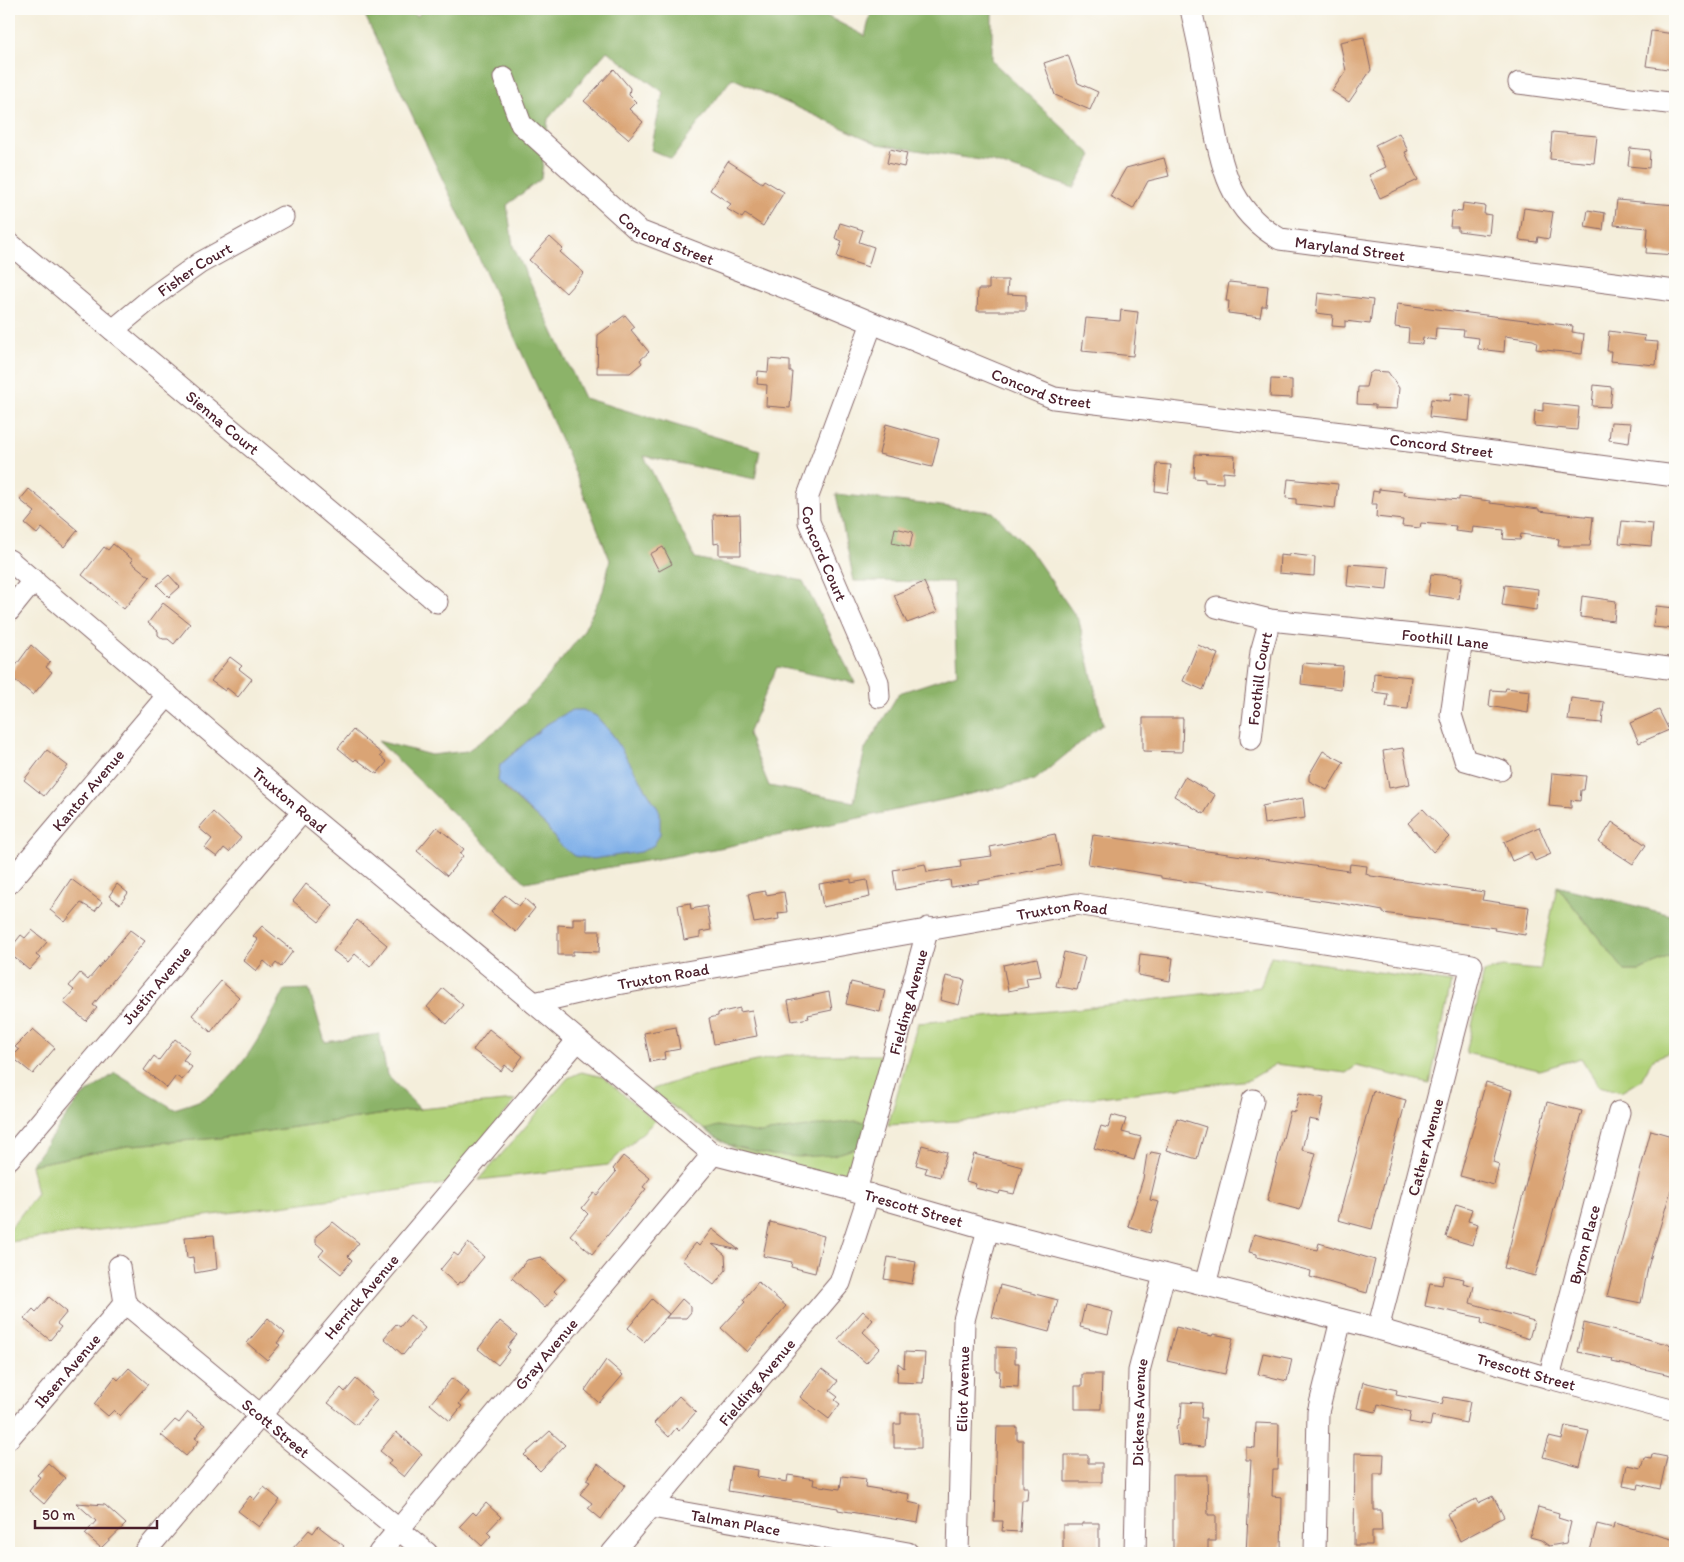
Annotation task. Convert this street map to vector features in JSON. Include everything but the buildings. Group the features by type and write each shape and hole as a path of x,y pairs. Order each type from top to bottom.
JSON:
{"street":[{"name":"Maryland Street","path":"1191,9 1222,167 1233,194 1263,230 1280,239 1675,291"},
{"name":"Concord Street","path":"504,78 521,124 639,231 872,323 1054,398 1675,476"},
{"path":"1519,83 1675,104"},
{"name":"Fisher Court","path":"113,330 154,296 200,263 283,216"},
{"name":"Sienna Court","path":"9,243 437,602"},
{"name":"Concord Court","path":"872,323 808,496 809,522 878,682 879,697"},
{"name":"Truxton Road","path":"9,560 534,1003 617,984 928,928 1076,904 1472,966"},
{"path":"9,611 34,580"},
{"name":"Foothill Lane","path":"1217,607 1270,620 1462,640 1675,669"},
{"name":"Foothill Court","path":"1252,739 1261,652 1270,620"},
{"path":"1462,640 1451,715 1465,760 1500,770"},
{"name":"Kantor Avenue","path":"9,883 168,695"},
{"name":"Justin Avenue","path":"9,1159 303,810"},
{"name":"Fielding Avenue","path":"612,1553 840,1283 928,928"},
{"name":"Cather Avenue","path":"1378,1329 1472,966"},
{"name":"Trescott Street","path":"534,1003 713,1154 862,1193 988,1229 1378,1329 1549,1378 1675,1411"},
{"name":"Herrick Avenue","path":"144,1553 578,1040"},
{"path":"1205,1285 1253,1100"},
{"name":"Byron Place","path":"1549,1378 1619,1112"},
{"name":"Gray Avenue","path":"379,1553 713,1154"},
{"name":"Eliot Avenue","path":"958,1553 964,1320 988,1229"},
{"path":"119,1266 125,1303"},
{"name":"Dickens Avenue","path":"1134,1553 1139,1371 1164,1274"},
{"name":"Scott Street","path":"125,1303 427,1553"},
{"name":"Ibsen Avenue","path":"9,1438 125,1303"},
{"path":"1314,1553 1318,1412 1342,1320"},
{"name":"Talman Place","path":"652,1507 908,1553"}],"green space":[{"path":"362,9 399,9 418,16 422,9 813,9 865,36 872,9 992,9 992,61 1092,155 1074,188 993,162 878,144 732,78 672,159 651,150 663,92 607,51 548,119 541,179 507,205 513,246 584,398 760,450 755,479 644,456 695,558 803,581 855,683 777,667 748,734 769,786 854,802 865,749 899,693 957,674 953,582 854,581 836,494 993,512 1032,553 1079,621 1103,724 1035,780 725,847 525,882 378,741 431,755 467,751 500,728 542,684 582,634 603,591 610,560 568,455 458,212","holes":["596,716 612,734 631,768 558,843 547,827 505,789 500,765 547,724"]},
{"path":"1557,886 1625,971 1640,971 1675,954 1675,1050 1653,1059 1641,1080 1621,1092 1599,1086 1581,1058 1539,1070 1466,1053 1484,972 1503,967 1540,970"},
{"path":"1557,886 1675,916 1675,954 1640,971 1625,971"},
{"path":"1271,956 1451,983 1430,1084 1356,1066 1346,1073 1276,1064 1249,1080 1029,1105 974,1120 888,1125 918,1023 1083,1008 1260,987"},
{"path":"309,989 325,1042 379,1034 387,1075 420,1109 219,1138 132,1145 31,1165 79,1099 115,1073 174,1109 203,1099 216,1091 240,1066 251,1050 285,990"},
{"path":"785,1055 884,1055 855,1183 743,1154 705,1130 650,1090 702,1073"},
{"path":"581,1072 603,1077 655,1121 608,1165 479,1180 568,1078"},
{"path":"516,1100 446,1184 9,1242 9,1230 37,1194 31,1165 132,1145 219,1138 420,1109"},
{"path":"855,1121 869,1122 863,1146 834,1155 800,1157 771,1155 729,1145 705,1130 718,1126 760,1133"}],"water":[{"path":"572,710 583,710 596,716 612,734 660,812 660,834 654,845 641,852 593,859 574,856 558,843 547,827 498,781 500,765 547,724"}]}
